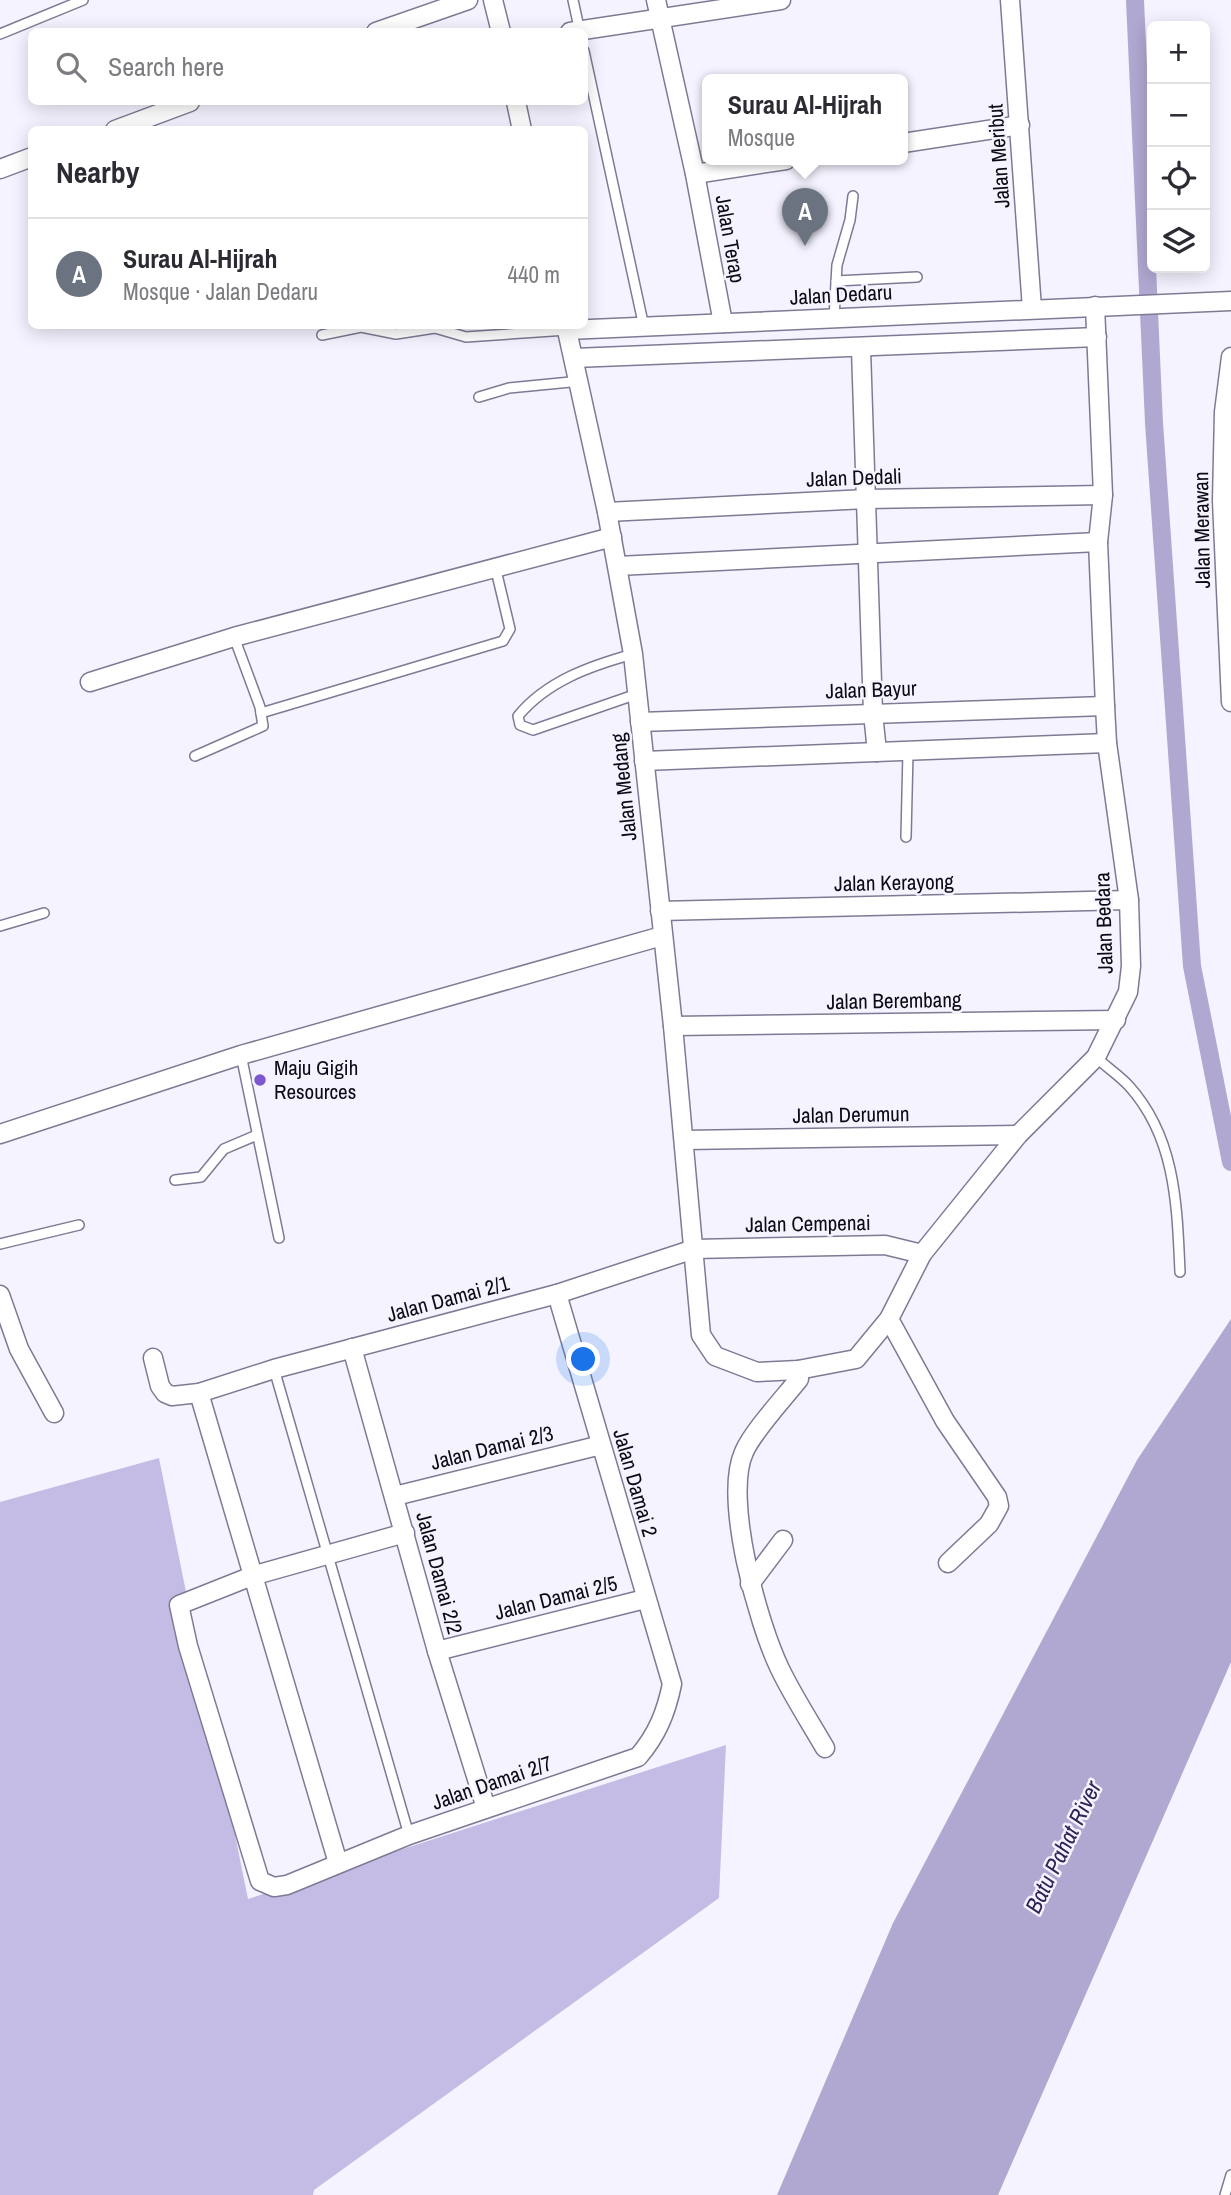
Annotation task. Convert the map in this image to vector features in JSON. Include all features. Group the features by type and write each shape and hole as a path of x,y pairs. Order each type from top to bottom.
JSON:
{"street":[{"path":"388,28 468,0"},
{"path":"493,0 500,28"},
{"name":"Jalan Terap","path":"656,0 695,174 723,323"},
{"path":"588,29 782,0"},
{"name":"Jalan Meribut","path":"1010,0 1032,309"},
{"path":"127,126 182,105"},
{"path":"517,105 521,126"},
{"path":"908,142 1020,125"},
{"path":"0,169 28,158"},
{"path":"695,174 754,165"},
{"name":"Jalan Dedaru","path":"588,328 1231,301"},
{"name":"Jalan Bedara","path":"694,1249 701,1335 715,1356 757,1372 798,1370 856,1359 890,1319 922,1254 1018,1135 1096,1057 1128,992 1131,965 1129,900 1107,743 1105,705 1098,542 1102,495 1095,306"},
{"name":"Jalan Medang","path":"567,329 581,381 633,654 694,1249"},
{"path":"574,358 861,349 1097,337"},
{"path":"861,349 873,713 877,752"},
{"name":"Jalan Merawan","path":"1231,357 1224,412 1231,702"},
{"name":"Jalan Dedali","path":"607,512 866,499 1102,495"},
{"path":"90,682 234,637 612,537"},
{"path":"618,566 1098,542"},
{"name":"Jalan Bayur","path":"640,722 1105,705"},
{"path":"644,761 1107,743"},
{"name":"Jalan Kerayong","path":"660,911 1129,900"},
{"path":"0,1134 241,1055 662,936"},
{"name":"Jalan Berembang","path":"673,1026 1116,1020"},
{"name":"Jalan Derumun","path":"684,1140 1018,1135"},
{"name":"Jalan Cempenai","path":"557,1294 694,1249 885,1245 922,1254"},
{"name":"Jalan Damai 2/1","path":"153,1359 160,1386 165,1393 172,1396 199,1393 274,1369 557,1294"},
{"name":"Jalan Damai 2","path":"557,1294 672,1684"},
{"path":"0,1295 19,1349 54,1413"},
{"path":"890,1319 945,1421 997,1497 999,1506 989,1524 948,1563"},
{"name":"Jalan Damai 2/2","path":"352,1348 437,1651 486,1808"},
{"path":"798,1370 799,1379 744,1451 738,1481 739,1509 750,1584 779,1668 825,1748"},
{"path":"199,1393 338,1863"},
{"name":"Jalan Damai 2/3","path":"395,1496 601,1445"},
{"path":"252,1576 405,1533"},
{"path":"750,1584 783,1540"},
{"name":"Jalan Damai 2/7","path":"252,1576 191,1598 179,1605 179,1614 260,1881 274,1887 287,1885 409,1835 638,1757 655,1736 666,1713 672,1684"},
{"name":"Jalan Damai 2/5","path":"437,1651 645,1599"}],"lane":[{"path":"0,34 83,0"},
{"path":"573,0 577,28"},
{"path":"588,69 644,327"},
{"path":"834,318 836,281 853,196"},
{"path":"836,281 916,277"},
{"path":"322,335 351,329"},
{"path":"371,329 397,334 429,329"},
{"path":"438,329 466,337 556,329"},
{"path":"479,397 509,388 581,381"},
{"path":"261,713 503,641 510,629 495,566"},
{"path":"195,757 257,731 262,726 261,713 234,637"},
{"path":"633,654 570,674 525,707 518,716 520,725 533,730 637,694"},
{"path":"906,837 908,752"},
{"path":"0,926 44,913"},
{"path":"241,1055 279,1238"},
{"path":"1096,1057 1129,1086 1161,1134 1176,1192 1180,1272"},
{"path":"175,1180 201,1177 223,1149 257,1135"},
{"path":"0,1244 79,1225"},
{"path":"274,1369 409,1835"},
{"path":"1224,2195 1231,2175"}],"shaded area":[{"path":"159,1458 248,1899 726,1745 719,1898 314,2190 313,2195 0,2195 0,1502"}],"water":[{"name":"Batu Pahat River","path":"1231,1319 1231,1662 998,2195 777,2195 893,1923 1137,1460"}],"waterway":[{"path":"1135,0 1154,423 1192,966 1231,1162"}],"place":[{"name":"Surau Al-Hijrah","path":"805,246"},
{"name":"Maju Gigih Resources","path":"260,1080"}]}
